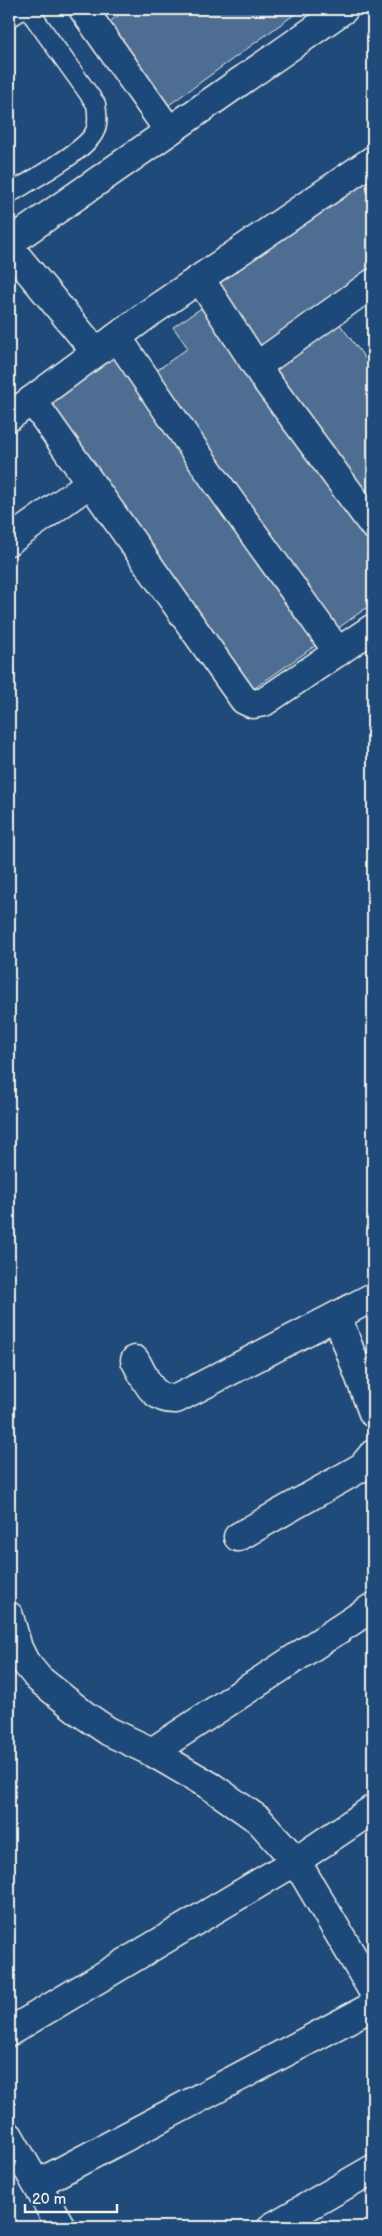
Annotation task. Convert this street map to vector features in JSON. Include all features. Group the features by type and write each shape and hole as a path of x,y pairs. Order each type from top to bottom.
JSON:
{"street":[{"path":"82,9 169,131"},
{"path":"338,652 213,476 107,344 9,245 344,9"},
{"path":"9,417 200,278 373,160"},
{"path":"200,278 257,366 373,525"},
{"path":"257,366 373,284"},
{"path":"32,400 244,700 253,704 264,702 373,628"},
{"path":"9,541 90,484"},
{"path":"135,1360 157,1396 166,1400 176,1399 373,1297"},
{"path":"337,1316 373,1413"},
{"path":"238,1537 362,1466 373,1454"},
{"path":"152,1752 373,1607"},
{"path":"9,1616 14,1651 40,1679 83,1714 108,1730 152,1752 212,1787 259,1820 296,1861 373,1991"},
{"path":"9,2032 296,1861 373,1810"},
{"path":"37,2184 373,2006"},
{"path":"9,2136 61,2227"},
{"path":"272,2227 373,2169"}],"lane":[{"path":"9,18 24,9"},
{"path":"9,194 82,147 95,133 98,121 96,104 28,9"}],"building":[{"path":"127,9 302,9 169,105 108,23"},
{"path":"373,174 373,276 261,355 213,288"},
{"path":"203,307 373,545 373,603 333,632 149,376 188,348 173,327"},
{"path":"336,319 373,369 373,519 264,371"},
{"path":"119,351 322,641 252,690 49,400"}]}
